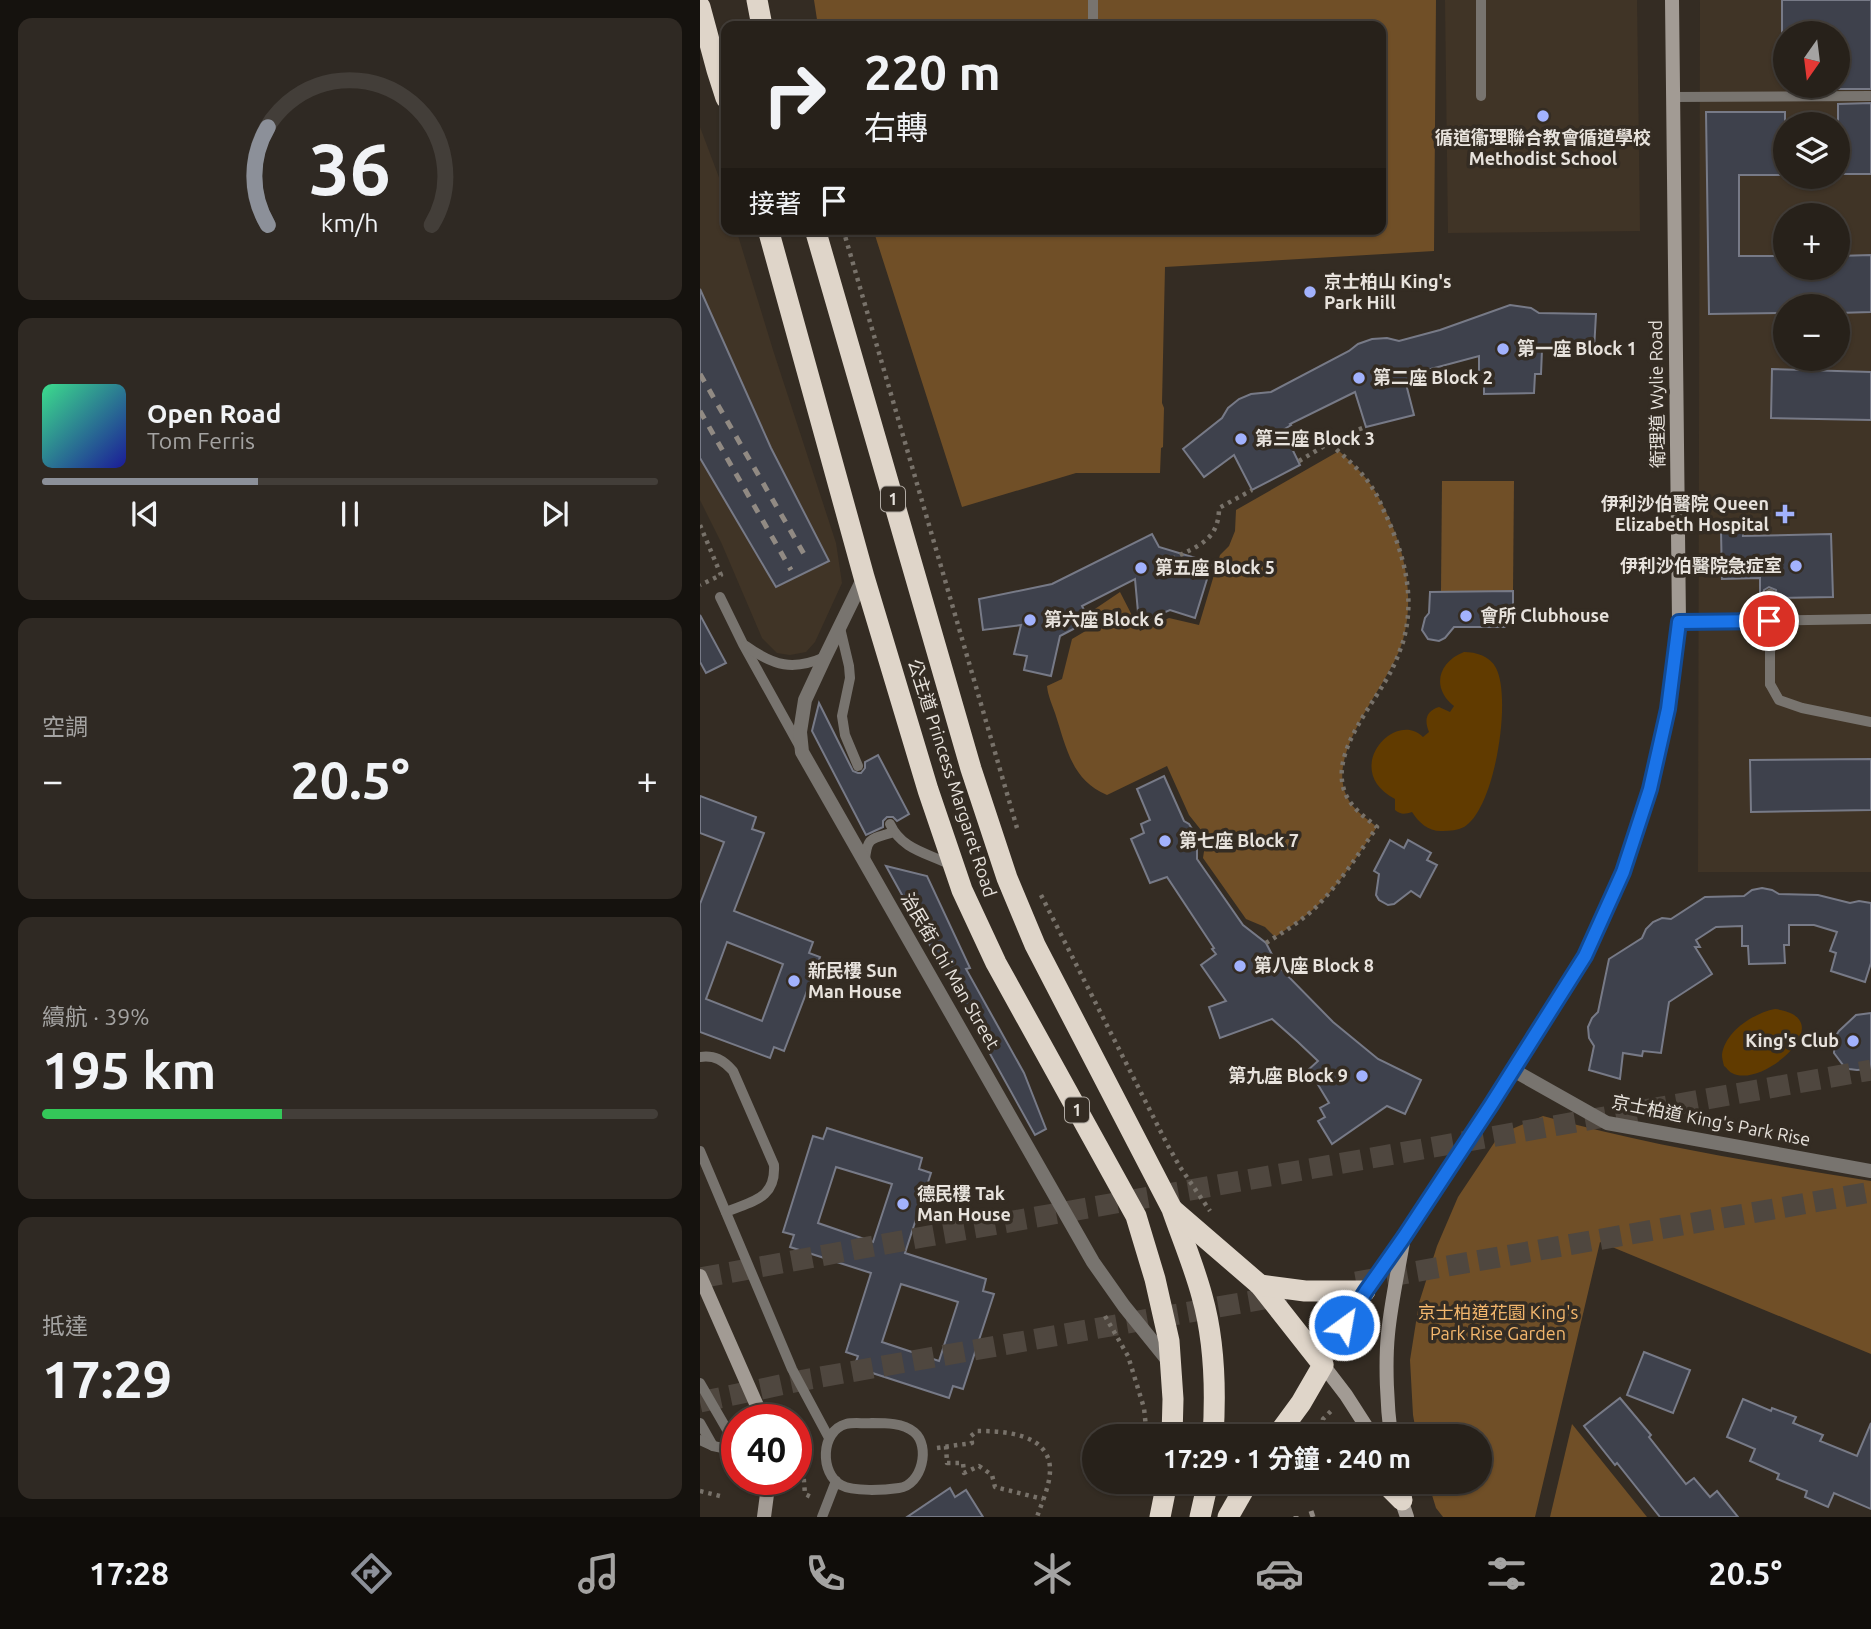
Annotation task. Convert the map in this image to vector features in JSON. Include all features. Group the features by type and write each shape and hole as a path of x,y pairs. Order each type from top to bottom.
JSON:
{"highway":[{"path":"757,0 761,21"},
{"path":"700,7 721,82"},
{"name":"公主道 Princess Margaret Road","path":"770,235 864,577 928,790 962,890 996,963 1136,1216 1155,1279 1169,1341 1172,1424"},
{"name":"公主道 Princess Margaret Road","path":"817,235 971,769 1007,878 1035,945 1172,1209 1192,1261 1203,1298 1214,1365 1213,1424"},
{"path":"1172,1209 1260,1285 1323,1365 1286,1424"},
{"path":"1260,1285 1305,1291 1366,1291"},
{"path":"1160,1517 1165,1494"},
{"path":"1200,1517 1205,1494"},
{"path":"1228,1517 1241,1494"}],"street":[{"name":"衛理道 Wylie Road","path":"1323,1365 1344,1325 1404,1237 1585,956 1623,872 1650,789 1668,709 1679,622 1672,0"},
{"path":"802,752 800,732 805,700 864,577"},
{"name":"治民街 Chi Man Street","path":"802,752 1093,1262 1124,1306 1171,1364"},
{"name":"京士柏道 King's Park Rise","path":"1513,1070 1607,1123 1871,1171"},
{"path":"1389,1424 1388,1333 1404,1237"},
{"path":"700,1276 756,1404"},
{"path":"1323,1365 1365,1424"},
{"path":"764,1517 767,1495"}],"lane":[{"path":"1093,0 1093,21"},
{"path":"1481,0 1481,96"},
{"path":"1673,97 1871,96"},
{"path":"1770,594 1770,684 1779,700 1802,708 1871,722"},
{"path":"720,597 802,752"},
{"path":"1679,622 1871,619"},
{"path":"840,627 850,678 842,716 845,735 858,766"},
{"path":"743,644 773,662 792,666 808,664 825,657"},
{"path":"865,860 869,841 892,828 898,839 907,845 955,867"},
{"path":"700,1057 710,1056 723,1061 733,1071 774,1165 775,1176 769,1190 762,1197 726,1212"},
{"path":"700,1151 792,1369 828,1438"},
{"path":"700,1383 721,1420"},
{"path":"700,1423 713,1446"},
{"path":"889,1423 914,1432 921,1443 923,1457 920,1470 915,1480 902,1488 850,1489 836,1481 829,1474 825,1450 828,1438 845,1424 889,1423"},
{"path":"700,1440 721,1447"},
{"path":"822,1517 836,1481"}],"path":[{"path":"845,235 1019,836"},
{"path":"1299,461 1341,436 1365,427"},
{"path":"1266,943 1320,903 1377,827 1359,814 1346,796 1342,780 1344,756 1355,730 1393,668 1403,640 1408,614 1409,584 1402,554 1389,522 1374,490 1357,468 1329,443"},
{"path":"1172,559 1203,544 1216,528 1219,508 1252,489"},
{"path":"700,526 721,575 700,585"},
{"path":"1037,886 1167,1144 1213,1214"},
{"path":"1037,1517 1050,1471 1049,1456 1031,1440 1020,1434 977,1431 971,1436 972,1443 948,1446 947,1463 963,1463 964,1474 979,1466 992,1475 995,1487 1042,1499"},
{"path":"700,1491 720,1496"}],"shaded area":[{"name":"循道衞理聯合教會循道學校 Methodist School","path":"1445,0 1637,0 1640,231 1448,233"},
{"name":"伊利沙伯醫院 Queen Elizabeth Hospital","path":"1700,0 1871,0 1871,872 1698,872"},
{"path":"700,127 721,183 721,235 738,235 836,543 842,583 815,642 806,652 790,655 777,653 762,638 700,500"},
{"path":"1464,652 1490,660 1496,668 1502,703 1498,752 1492,777 1475,816 1462,828 1438,831 1425,826 1412,812 1403,814 1395,810 1395,799 1379,787 1372,773 1372,759 1387,737 1399,731 1412,730 1423,737 1429,732 1427,720 1431,711 1439,707 1450,712 1454,706 1442,691 1441,676 1448,662"},
{"path":"1775,1009 1794,1015 1802,1025 1800,1038 1791,1051 1777,1063 1761,1071 1745,1076 1731,1072 1724,1066 1722,1056 1729,1038 1742,1024"}],"green space":[{"path":"814,0 1436,0 1434,251 1165,267 1164,408 1160,473 1076,473 962,507 875,235 1386,235 1386,21 817,21"},
{"path":"1339,451 1371,485 1392,526 1399,544 1407,582 1407,621 1396,657 1351,739 1344,759 1342,779 1347,797 1356,810 1377,827 1328,894 1310,912 1275,937 1265,927 1246,919 1203,858 1205,845 1201,830 1189,815 1167,766 1107,795 1085,780 1067,749 1047,686 1062,679 1072,639 1094,626 1089,613 1120,592 1140,631 1169,618 1199,625 1220,555 1229,546 1235,531 1236,510"},
{"path":"1442,481 1514,481 1513,591 1441,592"},
{"name":"京士柏道花園 King's Park Rise Garden","path":"1543,1116 1665,1145 1871,1181 1871,1354 1600,1242 1535,1517 1443,1517 1436,1508 1432,1494 1492,1494 1492,1424 1415,1424 1410,1360 1419,1303 1437,1246 1458,1197 1500,1134"},
{"path":"1572,1424 1647,1517 1550,1517"}],"building":[{"path":"1782,0 1871,0 1871,89 1850,89 1850,21 1782,21"},
{"path":"1871,103 1871,174 1850,174 1850,112 1838,112 1838,104"},
{"path":"1706,112 1773,112 1773,175 1739,175 1739,256 1773,256 1773,280 1850,280 1850,256 1871,255 1871,312 1850,313 1850,294 1773,294 1773,313 1709,314"},
{"path":"700,289 771,448 829,561 776,587 700,458"},
{"path":"1510,305 1531,308 1539,313 1596,314 1594,350 1542,350 1541,374 1535,374 1534,393 1484,394 1484,375 1479,375 1479,356 1412,374 1413,377 1405,380 1414,415 1366,427 1355,392 1283,430 1300,465 1252,490 1234,455 1204,477 1183,449 1222,418 1228,408 1239,399 1251,394 1271,392 1358,344 1372,339 1387,338 1399,341 1440,330"},
{"path":"1772,369 1871,372 1871,420 1771,418"},
{"name":"伊利沙伯醫院急症室","path":"1721,531 1743,531 1743,536 1831,534 1833,597 1777,598 1776,590 1769,587 1764,590 1763,598 1760,598 1760,578 1722,579"},
{"path":"1152,534 1159,547 1212,563 1195,618 1170,610 1139,623 1135,579 1082,606 1085,612 1077,616 1081,625 1060,636 1051,676 1024,670 1027,656 1014,654 1021,625 983,630 979,599 1052,584"},
{"name":"會所 Clubhouse","path":"1513,591 1513,614 1506,614 1505,627 1454,627 1439,641 1428,639 1422,630 1429,613 1430,592"},
{"path":"700,615 726,663 706,673 700,662"},
{"path":"819,703 853,771 861,773 865,762 878,755 909,814 897,821 893,817 887,817 883,821 883,827 866,835 812,731"},
{"path":"1871,759 1871,810 1751,812 1750,760"},
{"path":"1164,776 1184,821 1197,837 1197,859 1243,925 1266,943 1278,966 1333,1022 1378,1059 1421,1080 1405,1114 1387,1106 1332,1144 1318,1121 1325,1117 1320,1108 1329,1103 1307,1071 1318,1061 1298,1042 1272,1019 1220,1038 1209,1007 1226,1001 1201,965 1216,954 1212,949 1214,948 1167,877 1150,883 1131,839 1144,833 1141,824 1150,820 1137,789"},
{"name":"新民樓 Sun Man House","path":"700,796 756,817 752,829 764,833 734,911 813,942 809,953 820,957 784,1051 774,1047 770,1058 700,1032 700,904 724,842 700,833","holes":["727,942 783,964 762,1021 706,999"]},
{"path":"1390,840 1404,848 1408,840 1431,853 1427,860 1437,865 1420,897 1411,891 1394,904 1388,905 1376,895 1379,874 1374,871"},
{"path":"886,866 927,876 970,968 966,969 1024,1073 1046,1129 1035,1135"},
{"path":"1762,888 1779,894 1818,895 1850,903 1871,903 1871,963 1865,982 1831,971 1836,953 1830,951 1837,932 1814,925 1789,925 1789,945 1784,945 1785,963 1749,964 1748,946 1742,946 1742,926 1716,927 1696,940 1700,947 1695,947 1712,974 1669,1002 1661,1053 1643,1051 1642,1056 1623,1053 1620,1079 1589,1070 1594,1046 1589,1038 1588,1027 1598,1012 1609,959 1642,938 1653,922 1662,918 1671,919 1705,897 1744,896 1752,890"},
{"name":"King's Club","path":"1871,1013 1871,1069 1849,1069 1834,1053 1835,1037 1856,1015"},
{"path":"827,1128 922,1158 919,1169 931,1173 905,1253 986,1279 983,1291 994,1294 963,1389 953,1386 949,1398 854,1367 858,1356 846,1352 871,1273 790,1247 794,1235 783,1232 813,1136 823,1139","holes":["836,1167 892,1184 873,1242 818,1223","901,1284 958,1302 939,1361 882,1342"]},
{"path":"1644,1352 1690,1370 1673,1413 1627,1395"},
{"path":"1620,1398 1686,1484 1694,1478 1710,1497 1717,1491 1738,1517 1660,1517 1584,1426"},
{"path":"1743,1399 1771,1411 1772,1408 1796,1417 1793,1423 1823,1435 1820,1441 1857,1456 1871,1423 1871,1509 1834,1493 1828,1507 1805,1497 1807,1491 1777,1479 1779,1474 1750,1461 1755,1449 1727,1437"},
{"path":"950,1488 955,1497 966,1490 983,1517 907,1517"}],"tunnel":[{"path":"700,1278 1871,1070"},
{"path":"1356,1282 1871,1192"},
{"path":"700,1402 804,1380 1286,1295"}],"railway":[{"path":"700,374 808,561"},
{"path":"700,411 791,570"},
{"path":"1311,1511 1313,1517"}],"place":[{"name":"循道衞理聯合教會循道學校 Methodist School","path":"1543,116"},
{"name":"京士柏山 King's Park Hill","path":"1310,292"},
{"name":"第一座 Block 1","path":"1503,349"},
{"name":"第二座 Block 2","path":"1359,378"},
{"name":"第三座 Block 3","path":"1241,439"},
{"name":"伊利沙伯醫院 Queen Elizabeth Hospital","path":"1785,514"},
{"name":"伊利沙伯醫院急症室","path":"1796,566"},
{"name":"第五座 Block 5","path":"1141,568"},
{"name":"會所 Clubhouse","path":"1466,616"},
{"name":"第六座 Block 6","path":"1030,620"},
{"name":"第七座 Block 7","path":"1165,841"},
{"name":"第八座 Block 8","path":"1240,966"},
{"name":"新民樓 Sun Man House","path":"794,981"},
{"name":"King's Club","path":"1853,1041"},
{"name":"第九座 Block 9","path":"1362,1076"},
{"name":"德民樓 Tak Man House","path":"903,1204"}],"route":[{"path":"1344,1325 1491,1105 1585,956 1623,872 1650,789 1668,709 1679,622 1769,621"}]}
